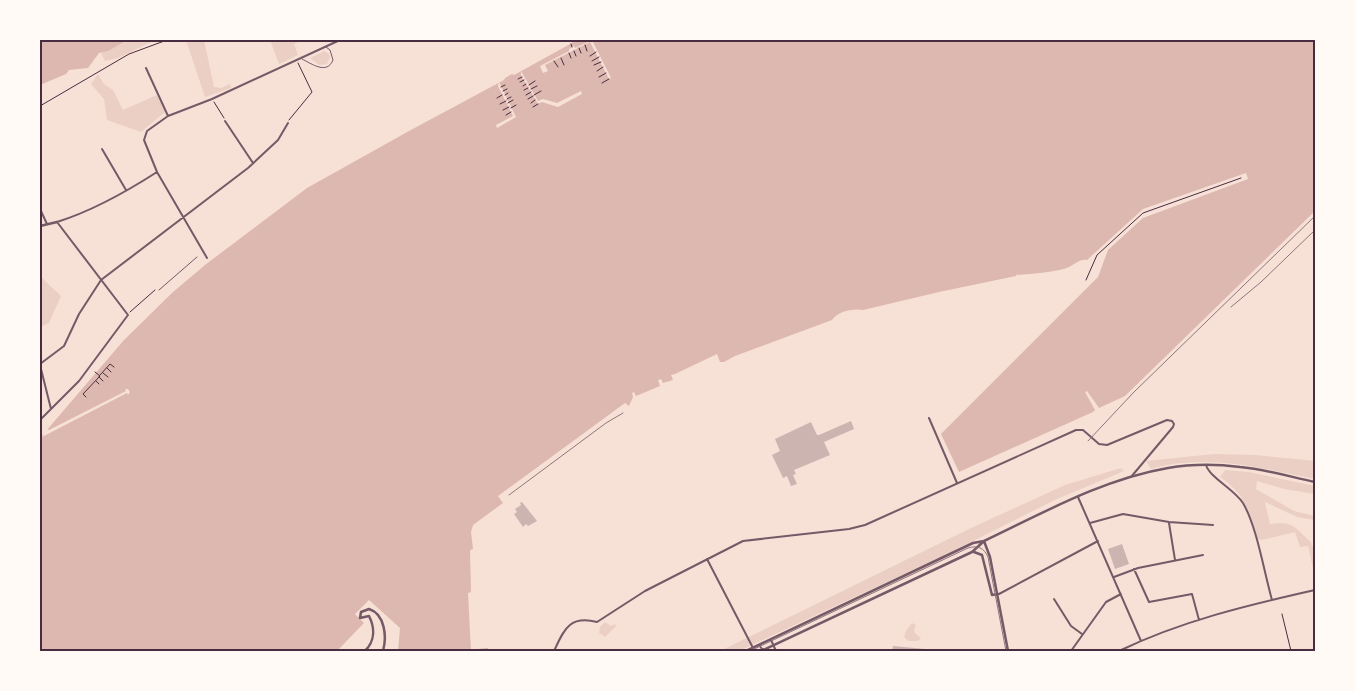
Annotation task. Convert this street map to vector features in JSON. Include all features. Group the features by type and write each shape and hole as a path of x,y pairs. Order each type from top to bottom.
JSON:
{"street":[{"path":"207,258 157,172 144,140 147,131 168,116 212,99 340,40"},
{"path":"146,68 168,116"},
{"path":"225,121 253,163"},
{"path":"51,409 40,364 64,346 79,314 101,280 253,163 278,140 288,123"},
{"path":"102,149 126,190"},
{"path":"40,226 77,216 157,172"},
{"path":"40,209 47,224"},
{"path":"40,420 79,381 128,315 57,222"},
{"path":"929,418 957,483"},
{"path":"554,651 568,626 584,620 597,622 638,595 743,541 855,528 1076,430 1083,430 1099,444 1107,445 1167,420 1172,421 1173,427 1131,477"},
{"path":"1206,465 1211,474 1234,492 1244,506 1252,526 1272,600"},
{"path":"763,650 972,552 984,542 1078,497 1131,477 1169,468 1206,465 1242,467 1315,482"},
{"path":"1078,497 1141,640"},
{"path":"1090,523 1123,514 1169,522 1213,525"},
{"path":"1169,522 1175,560"},
{"path":"972,552 978,552 982,555 992,595 998,594 1098,541"},
{"path":"984,542 990,557 1008,651"},
{"path":"746,651 974,544 984,542"},
{"path":"1114,577 1134,569 1203,555"},
{"path":"707,559 752,646"},
{"path":"1134,569 1149,602 1192,594 1199,620"},
{"path":"1119,651 1141,640 1199,620 1315,590"},
{"path":"1072,651 1106,602 1121,594"},
{"path":"1054,598 1071,626 1082,634"},
{"path":"365,651 370,646 373,628 369,616 360,618 361,612 369,609 376,612 382,623 385,638 382,651"},
{"path":"759,645 763,650 776,651 771,640"}],"lane":[{"path":"301,58 322,68 327,68 333,60 330,50 326,46"},
{"path":"159,290 198,257"}],"path":[{"path":"40,106 129,54 167,40"},
{"path":"585,46 587,51"},
{"path":"579,48 581,53"},
{"path":"574,51 576,56"},
{"path":"590,56 596,52"},
{"path":"569,53 571,58"},
{"path":"592,61 599,57"},
{"path":"561,58 564,65"},
{"path":"291,117 312,92 297,60"},
{"path":"554,61 558,67"},
{"path":"594,65 601,62"},
{"path":"597,71 604,67"},
{"path":"599,77 606,73"},
{"path":"518,78 522,77"},
{"path":"602,83 609,79"},
{"path":"520,82 524,80"},
{"path":"524,90 535,81"},
{"path":"501,87 505,86"},
{"path":"531,89 537,86"},
{"path":"503,91 507,89"},
{"path":"528,99 542,91"},
{"path":"526,95 530,92"},
{"path":"497,98 508,93"},
{"path":"500,104 511,97"},
{"path":"212,99 225,121"},
{"path":"508,103 513,100"},
{"path":"530,103 535,100"},
{"path":"533,107 538,104"},
{"path":"503,110 516,105"},
{"path":"506,115 512,112"},
{"path":"1086,280 1098,255 1143,213 1241,178"},
{"path":"128,315 156,290 159,290"},
{"path":"86,397 83,394 106,368 110,364 114,367"},
{"path":"106,368 111,372"},
{"path":"95,372 103,381"},
{"path":"103,372 108,377"},
{"path":"95,381 99,384"},
{"path":"92,385 95,388"},
{"path":"89,388 92,391"},
{"path":"86,391 90,394"},
{"path":"1282,614 1291,651"}],"shaded area":[{"path":"40,40 128,40 108,51 99,53 88,68 69,70 66,74 40,85"},
{"path":"131,40 155,40 118,58 105,61 101,53"},
{"path":"186,40 204,40 214,87 221,88 230,84 231,88 205,97"},
{"path":"270,40 302,40 294,44 298,55 279,64"},
{"path":"574,40 1315,40 1315,211 1125,396 1099,408 1087,391 1085,392 1095,410 1093,412 959,472 941,434 1098,277 1108,250 1143,218 1248,179 1246,173 1143,209 1087,260 1080,261 1064,269 1017,274 1016,276 863,310 846,311 838,314 832,320 735,356 724,362 720,362 717,354 671,375 673,380 663,383 661,379 658,380 660,386 636,396 634,392 632,393 633,397 629,406 625,403 498,496 503,503 473,525 471,532 473,549 470,550 471,592 468,593 471,651 398,651 400,628 369,600 355,614 364,623 337,651 40,651 40,438 124,340 173,292 205,265 307,188 512,74 514,75 572,43"},
{"path":"324,51 330,57 327,64 319,65 310,58"},
{"path":"98,74 104,84 113,90 123,110 157,95 165,112 141,132 107,120 104,99 91,84"},
{"path":"42,278 61,296 49,323 40,327 40,279"},
{"path":"1214,454 1256,455 1315,461 1315,479 1254,467 1213,462 1171,464 1151,469 1146,461"},
{"path":"1121,468 1124,471 1057,499 941,557 739,651 720,651 971,528 1065,485"},
{"path":"1225,470 1249,472 1315,486 1315,494 1284,489 1257,481 1256,489 1294,511 1315,516 1315,520 1297,517 1265,502 1270,524 1289,524 1311,542 1312,546 1315,545 1315,554 1313,555 1315,568 1313,568 1308,546 1300,547 1295,532 1262,540 1258,539 1249,512 1241,497 1236,490 1220,477"},
{"path":"605,622 611,626 615,624 616,626 605,637 599,633 600,627"},
{"path":"912,623 916,625 915,633 921,638 918,641 908,641 904,637"}],"pier":[{"path":"592,40 611,78 609,79 590,42 545,65 548,71 543,73 540,66 569,51 574,46 575,48"},
{"path":"521,71 538,101 543,99 557,103 581,91 582,94 558,107 542,102 538,104 521,75"},
{"path":"499,82 516,117 497,128 496,125 513,116 498,86"},
{"path":"125,389 128,389 130,392 128,395 127,393 42,437 47,429 49,430 126,391"}],"building":[{"path":"851,421 854,429 824,442 830,455 794,470 796,474 793,475 797,484 791,486 787,476 783,478 772,455 780,451 775,439 811,422 817,435 819,435"},
{"path":"522,502 537,521 528,526 526,524 523,527 514,514 517,512 515,509"},
{"path":"1122,544 1129,564 1115,569 1108,549"},
{"path":"893,646 936,650 936,651 892,651"},
{"path":"488,648 488,651 477,651 477,649"}],"tram line":[{"path":"750,651 968,548 975,547 983,549 988,557 1006,651"}],"railway":[{"path":"1088,441 1134,392 1315,216"},
{"path":"1231,307 1261,282 1315,230"},
{"path":"509,495 606,423 623,413"}]}
